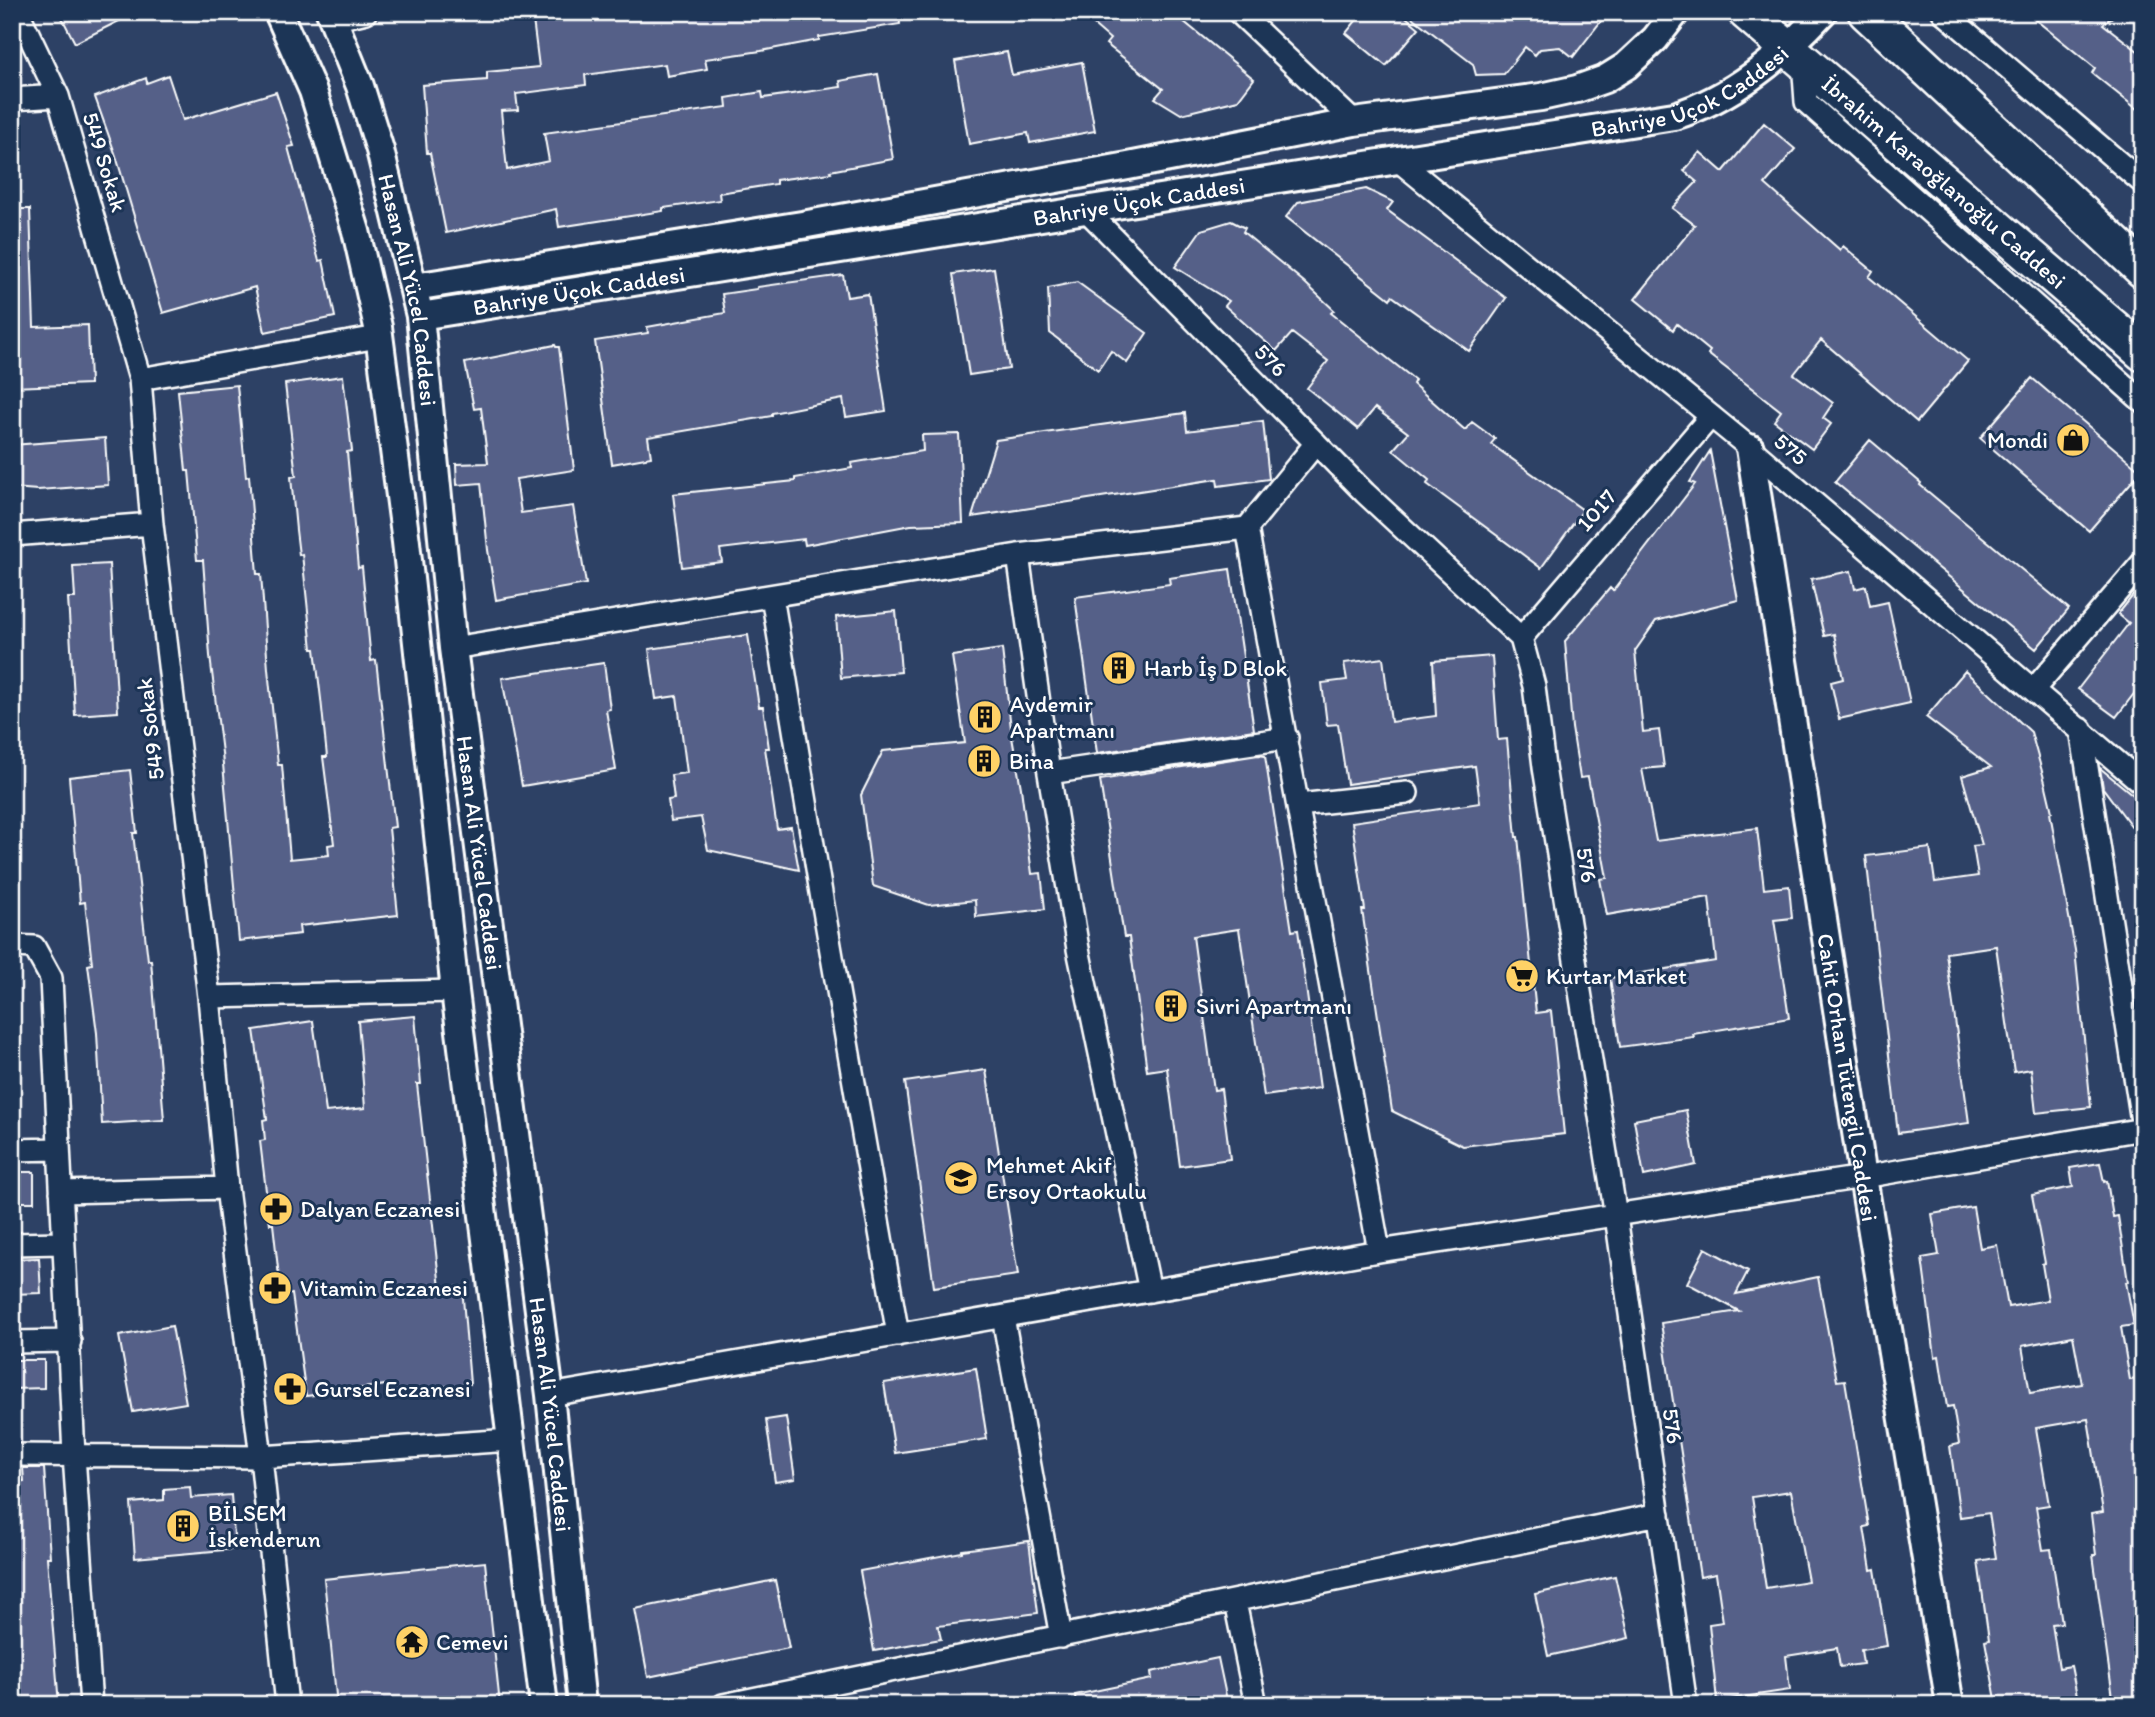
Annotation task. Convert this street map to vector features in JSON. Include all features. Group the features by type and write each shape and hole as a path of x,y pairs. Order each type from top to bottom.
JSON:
{"highway":[{"name":"İbrahim Karaoğlanoğlu Caddesi","path":"1746,12 2143,353"},
{"path":"1866,12 2143,270"}],"street":[{"name":"549 Sokak","path":"18,12 58,96 139,379 152,524 209,997 227,1188 261,1457 288,1705"},
{"path":"278,12 313,92 356,232 376,317 406,542 455,991 544,1705"},
{"path":"331,16 366,12"},
{"path":"1238,12 1354,122"},
{"name":"Bahriye Üçok Caddesi","path":"414,287 802,225 1354,122 1541,97 1605,79 1626,66 1655,39 1676,12"},
{"name":"Bahriye Üçok Caddesi","path":"420,316 1674,116 1701,107 1796,55 1823,12"},
{"path":"1943,12 2143,183"},
{"name":"Hasan Ali Yücel Caddesi","path":"331,16 360,86 380,150 420,316 453,648 550,1395 582,1705"},
{"path":"1796,55 1806,102 2143,402"},
{"path":"12,99 58,96"},
{"name":"575","path":"1399,161 1750,448 2143,783"},
{"name":"576","path":"1086,210 1365,493 1521,638 1534,686 1546,781 1616,1216 1686,1705"},
{"path":"139,379 378,337"},
{"name":"1017","path":"1521,638 1711,416"},
{"path":"453,648 1018,555 1247,528 1316,443"},
{"name":"Cahit Orhan Tütengil Caddesi","path":"1750,448 1863,1177 1950,1705"},
{"path":"12,535 152,524"},
{"path":"1247,528 1379,1251"},
{"path":"1018,555 1049,773 1078,949 1150,1291"},
{"path":"2034,690 2143,562"},
{"path":"772,596 898,1335"},
{"path":"550,1395 1379,1251 1863,1177 2143,1129 2081,729"},
{"path":"1049,773 1287,738"},
{"path":"1299,805 1407,793"},
{"path":"12,946 34,947 51,978 62,1243 91,1705"},
{"path":"209,997 455,991"},
{"path":"12,1150 59,1149"},
{"path":"61,1192 227,1188"},
{"path":"12,1244 62,1243"},
{"path":"1003,1317 1061,1637"},
{"path":"12,1342 70,1341"},
{"path":"12,1455 261,1457 511,1440"},
{"path":"723,1705 1659,1514"},
{"path":"1235,1602 1256,1705"}],"building":[{"path":"59,12 137,12 75,43"},
{"path":"532,12 899,12 900,24 705,59 707,69 667,76 665,64 585,75 586,85 516,94 518,110 501,111 507,170 549,161 544,133 727,107 726,98 762,92 763,98 841,87 840,81 878,74 893,159 830,171 831,173 776,180 776,184 719,193 720,200 663,208 663,211 559,227 556,209 446,233 430,153 427,153 422,85 487,80 487,72 539,67"},
{"path":"1079,12 1172,12 1254,79 1238,100 1181,114 1155,98 1163,89 1106,44 1110,39"},
{"path":"1363,12 1400,12 1419,28 1386,66 1346,33"},
{"path":"1405,12 1608,12 1573,57 1560,47 1540,49 1535,55 1525,47 1504,74 1476,75 1473,64"},
{"path":"2026,12 2119,12 2103,24 2143,55 2143,114 2092,73 2095,68"},
{"path":"1007,52 1012,75 1082,62 1095,131 1030,143 1028,133 969,144 955,61"},
{"path":"168,75 183,120 276,92 294,146 288,147 319,261 323,260 335,317 265,332 255,287 163,313 116,156 95,97 146,78 147,83"},
{"path":"1764,123 1795,149 1765,184 1840,250 1843,246 1873,271 1869,277 1968,361 1917,422 1821,340 1794,374 1833,403 1823,418 1831,424 1812,449 1774,421 1781,411 1708,354 1710,351 1677,324 1673,330 1635,299 1695,225 1672,208 1697,182 1684,171 1700,152 1723,172"},
{"path":"1366,189 1393,202 1387,210 1506,298 1469,351 1392,296 1390,299 1286,217 1298,202"},
{"path":"12,209 30,209 34,327 88,325 90,384 12,387"},
{"path":"1231,221 1245,228 1243,232 1304,282 1334,310 1331,313 1415,380 1413,384 1465,430 1472,422 1495,439 1491,444 1583,510 1541,568 1427,484 1429,480 1393,450 1408,433 1375,408 1358,429 1307,388 1328,361 1292,333 1276,351 1225,306 1229,301 1175,267 1201,230"},
{"path":"994,268 1009,369 969,375 953,274"},
{"path":"843,275 847,297 868,294 886,411 846,417 843,399 772,413 772,416 648,437 651,457 612,464 595,341 648,333 647,327 725,313 722,294"},
{"path":"1077,282 1147,333 1127,363 1111,351 1098,370 1050,333 1048,288"},
{"path":"555,345 559,347 574,470 516,479 521,513 573,506 586,584 496,600 481,483 457,485 456,464 488,463 481,408 474,409 465,363"},
{"path":"343,376 352,451 347,452 358,568 362,567 371,661 376,660 395,827 389,828 398,915 299,926 300,934 239,941 203,560 197,560 178,391 237,385 246,477 249,476 257,574 261,574 268,669 278,765 282,765 290,859 329,855 328,845 334,844 323,757 327,757 315,649 312,649 302,554 299,555 296,530 291,477 296,476 285,384"},
{"path":"2032,378 2141,471 2089,531 1980,438"},
{"path":"1185,413 1187,431 1263,421 1269,479 1218,486 1217,479 972,517 996,440"},
{"path":"959,434 963,523 911,525 805,545 804,539 720,549 722,562 682,567 673,494 795,481 795,478 852,468 851,463 923,451 922,435"},
{"path":"105,438 108,485 38,490 12,488 12,445"},
{"path":"1870,440 2069,609 2036,649 1835,482"},
{"path":"1710,451 1738,600 1656,621 1635,651 1643,732 1659,730 1664,767 1642,769 1656,841 1757,828 1764,889 1789,886 1792,918 1774,920 1789,1018 1693,1034 1694,1037 1620,1047 1610,978 1716,961 1709,897 1607,915 1600,879 1607,878 1588,777 1580,778 1572,728 1565,641 1610,588 1613,591 1695,484 1690,482"},
{"path":"109,564 118,712 75,715 68,598 75,598 73,566"},
{"path":"1230,569 1254,730 1097,753 1075,597 1170,584 1169,578"},
{"path":"1851,571 1855,589 1866,586 1870,606 1888,602 1910,703 1839,719 1831,682 1843,679 1834,634 1824,636 1811,579"},
{"path":"2143,583 2143,682 2116,717 2078,689 2129,623 2118,614"},
{"path":"896,611 901,672 841,678 836,617"},
{"path":"748,635 759,707 763,707 769,748 765,748 777,829 791,827 799,870 708,850 701,817 671,821 668,800 674,799 671,775 687,773 677,696 656,699 649,649"},
{"path":"1002,649 1032,874 1041,873 1045,909 976,917 975,900 929,905 873,886 861,795 883,751 965,743 952,656"},
{"path":"1492,656 1498,740 1507,739 1536,1013 1551,1011 1564,1134 1463,1146 1392,1111 1362,910 1365,910 1352,822 1480,803 1475,766 1347,784 1338,724 1327,725 1322,683 1347,680 1344,663 1383,658 1391,722 1436,716 1433,661"},
{"path":"604,663 610,709 606,710 616,770 522,786 502,678"},
{"path":"1965,671 2031,732 2052,812 2050,813 2075,950 2091,1107 2036,1113 2031,1069 2014,1072 1996,946 1946,953 1969,1123 1898,1133 1866,856 1930,848 1935,882 1978,876 1973,846 1982,845 1962,776 1991,767 1926,717"},
{"path":"1265,756 1292,931 1298,930 1320,1088 1264,1096 1239,929 1193,936 1214,1090 1221,1089 1230,1159 1180,1166 1167,1068 1147,1071 1129,937 1124,937 1100,780"},
{"path":"2100,768 2143,803 2143,814 2132,827 2103,788"},
{"path":"130,770 137,833 133,833 148,960 151,960 164,1120 102,1124 97,1033 88,965 92,964 85,902 80,903 69,777"},
{"path":"415,1016 421,1084 417,1084 440,1288 462,1286 470,1384 387,1392 386,1385 306,1396 292,1294 281,1295 273,1224 270,1224 260,1141 265,1140 263,1120 267,1119 254,1030 313,1021 326,1112 365,1108 358,1021"},
{"name":"Mehmet Akif Ersoy Ortaokulu","path":"986,1070 1018,1275 934,1287 905,1082"},
{"path":"1686,1110 1696,1165 1644,1176 1634,1120"},
{"path":"2100,1163 2104,1182 2107,1181 2113,1217 2118,1216 2134,1325 2121,1327 2130,1380 2143,1378 2143,1705 2114,1705 2093,1555 2096,1555 2091,1514 2103,1512 2088,1419 2036,1428 2049,1505 2036,1507 2043,1550 2051,1549 2062,1623 2052,1624 2059,1668 2071,1666 2079,1705 1997,1705 1985,1641 1989,1640 1978,1561 1996,1558 1989,1513 1960,1517 1950,1446 1959,1444 1953,1406 1947,1407 1939,1356 1935,1357 1922,1258 1939,1255 1932,1214 1973,1207 1980,1248 1997,1245 2008,1307 2048,1300 2042,1264 2045,1263 2032,1195 2073,1187 2070,1168","holes":["2073,1336 2082,1384 2030,1393 2022,1346"]},
{"path":"12,1172 34,1172 34,1202 12,1202"},
{"path":"1705,1248 1748,1271 1736,1294 1818,1277 1837,1381 1845,1380 1869,1526 1864,1527 1871,1570 1875,1569 1887,1646 1861,1650 1863,1664 1840,1667 1837,1648 1786,1656 1790,1690 1717,1701 1709,1624 1723,1622 1716,1574 1700,1577 1661,1323 1739,1311 1687,1283","holes":["1791,1491 1808,1581 1766,1588 1752,1497"]},
{"path":"39,1258 41,1293 12,1294 12,1259"},
{"path":"172,1326 186,1403 133,1412 119,1336"},
{"path":"12,1360 44,1360 44,1388 12,1389"},
{"path":"976,1368 987,1439 895,1453 884,1383"},
{"path":"786,1417 795,1479 775,1482 766,1420"},
{"path":"23,1468 44,1468 50,1557 47,1557 59,1705 12,1705 12,1482 24,1481"},
{"name":"BİLSEM İskenderun","path":"190,1487 191,1498 231,1495 235,1549 135,1558 131,1503 164,1500 164,1489"},
{"path":"1029,1541 1038,1613 938,1626 941,1639 874,1651 860,1571 962,1550"},
{"name":"Cemevi","path":"485,1562 500,1705 337,1705 324,1579"},
{"path":"1615,1576 1629,1638 1548,1656 1535,1594"},
{"path":"775,1580 789,1648 648,1677 635,1609"},
{"path":"1218,1658 1228,1705 1076,1705 1075,1695 1152,1679 1151,1672"}],"place":[{"name":"Mondi","path":"2073,440"},
{"name":"Harb İş D Blok","path":"1119,668"},
{"name":"Aydemir Apartmanı","path":"985,717"},
{"name":"Bina","path":"984,761"},
{"name":"Kurtar Market","path":"1522,976"},
{"name":"Sivri Apartmanı","path":"1171,1006"},
{"name":"Mehmet Akif Ersoy Ortaokulu","path":"961,1178"},
{"name":"Dalyan Eczanesi","path":"276,1209"},
{"name":"Vitamin Eczanesi","path":"275,1288"},
{"name":"Gursel Eczanesi","path":"290,1389"},
{"name":"BİLSEM İskenderun","path":"183,1526"},
{"name":"Cemevi","path":"412,1642"}]}
